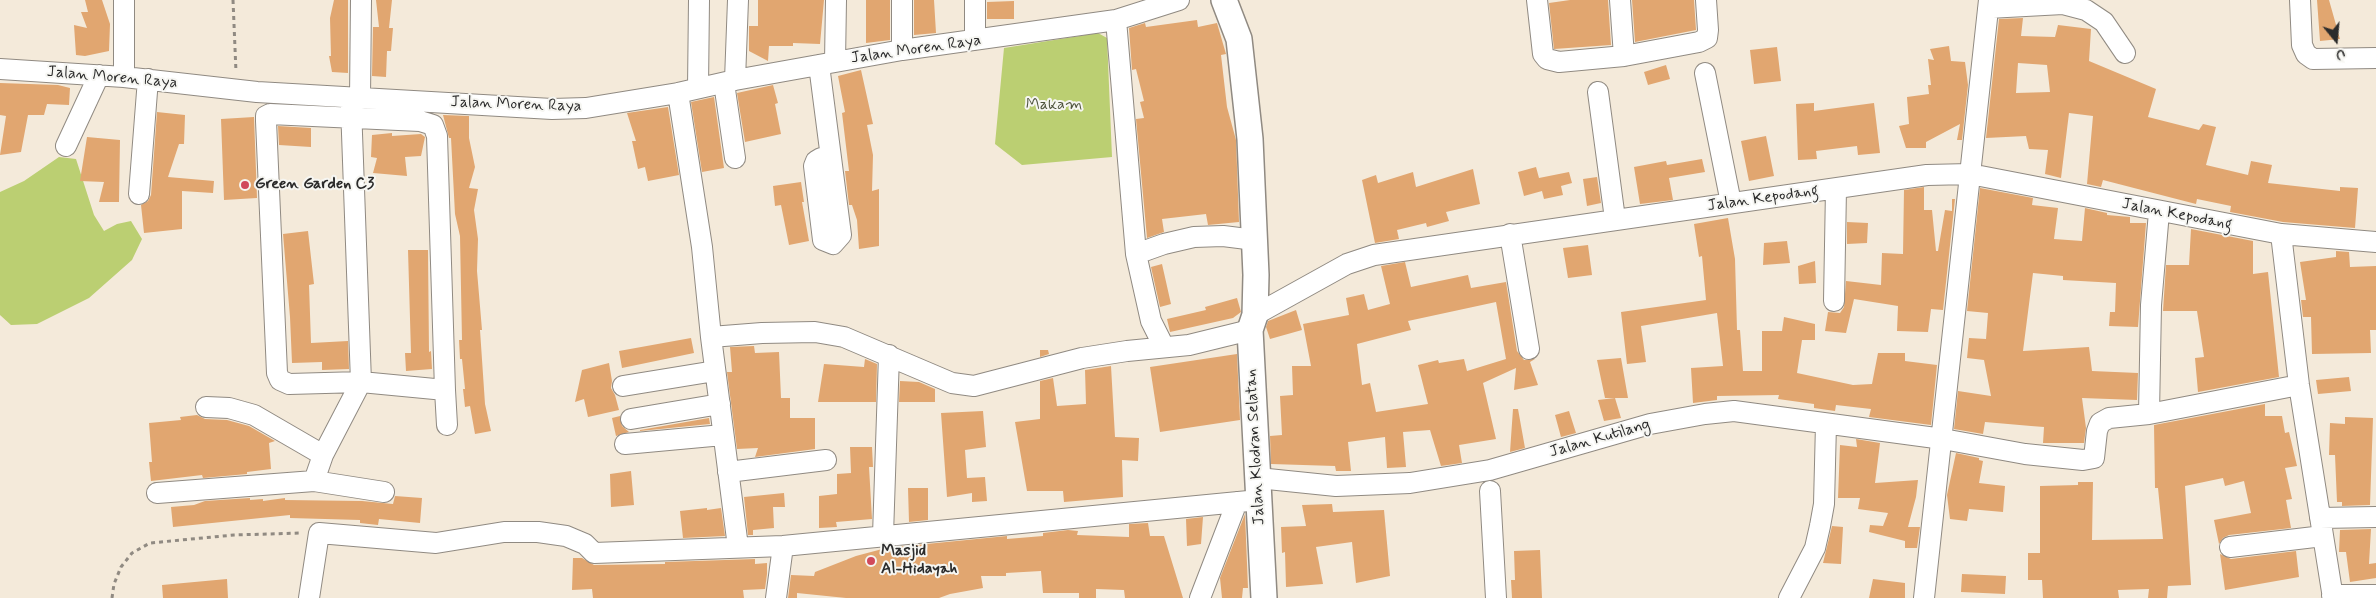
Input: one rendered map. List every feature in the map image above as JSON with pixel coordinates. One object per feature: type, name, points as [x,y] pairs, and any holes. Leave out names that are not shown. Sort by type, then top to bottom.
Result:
[{"type":"main road","name":"Jalan Klodran Selatan","points":[[1224,0],[1239,39],[1250,140],[1255,240],[1251,493],[1264,598]]},
{"type":"street","points":[[124,0],[124,77]]},
{"type":"street","points":[[314,481],[330,441],[360,382],[351,118],[356,98],[361,0]]},
{"type":"street","points":[[698,88],[699,0]]},
{"type":"street","points":[[735,158],[730,81],[738,0]]},
{"type":"street","points":[[830,163],[827,64],[836,0]]},
{"type":"street","points":[[902,0],[902,50]]},
{"type":"street","points":[[975,0],[976,40]]},
{"type":"street","name":"Jalan Moren Raya","points":[[0,69],[100,75],[237,90],[356,98],[586,108],[678,93],[730,81],[902,50],[1116,20],[1179,0]]},
{"type":"street","points":[[1537,0],[1541,48],[1547,59],[1559,62],[1624,56],[1699,42],[1707,38],[1706,0]]},
{"type":"street","points":[[1620,0],[1624,56]]},
{"type":"street","points":[[2300,0],[2302,45],[2306,54],[2313,59],[2376,58]]},
{"type":"street","points":[[1924,598],[1943,439],[1988,4],[2063,4],[2086,10],[2104,22],[2125,53]]},
{"type":"street","points":[[1116,20],[1136,254],[1158,335]]},
{"type":"street","points":[[1705,73],[1731,203]]},
{"type":"street","points":[[66,146],[100,75]]},
{"type":"street","points":[[139,194],[148,80]]},
{"type":"street","points":[[1598,92],[1615,219]]},
{"type":"street","points":[[678,93],[703,256],[715,371],[738,547]]},
{"type":"street","points":[[445,390],[360,382],[289,384],[280,380],[276,373],[266,116],[270,114],[427,122],[433,125],[436,130],[447,425]]},
{"type":"street","name":"Jalan Kepodang","points":[[711,337],[762,333],[815,332],[844,337],[952,383],[974,386],[1082,358],[1158,335],[1189,346],[1254,304],[1347,264],[1374,255],[1927,175],[1970,174],[2159,212],[2281,234],[2376,242]]},
{"type":"street","points":[[1834,301],[1836,189]]},
{"type":"street","points":[[2159,212],[2151,304],[2149,414],[2299,385]]},
{"type":"street","points":[[1510,234],[1529,349]]},
{"type":"street","points":[[2281,234],[2299,385],[2332,596],[2376,595]]},
{"type":"street","points":[[1136,254],[1164,244],[1194,237],[1223,236],[1255,240]]},
{"type":"street","points":[[883,535],[889,355]]},
{"type":"street","points":[[623,386],[715,371]]},
{"type":"street","points":[[631,419],[720,404]]},
{"type":"street","points":[[206,407],[229,408],[330,441]]},
{"type":"street","name":"Jalan Kutilang","points":[[319,533],[417,542],[449,542],[504,532],[538,532],[566,536],[585,544],[594,553],[783,546],[1251,493],[1336,486],[1410,483],[1490,470],[1650,424],[1734,411],[1943,439],[2026,454],[2083,460],[2094,458],[2095,456],[2097,431],[2100,423],[2109,418],[2149,414]]},
{"type":"street","points":[[1789,598],[1815,548],[1820,526],[1824,504],[1826,424]]},
{"type":"street","points":[[625,444],[723,435]]},
{"type":"street","points":[[728,472],[826,460]]},
{"type":"street","points":[[157,493],[314,481],[384,492]]},
{"type":"street","points":[[1490,491],[1496,598]]},
{"type":"street","points":[[1200,598],[1251,493]]},
{"type":"street","points":[[2230,547],[2376,517]]},
{"type":"street","points":[[309,598],[319,533]]},
{"type":"street","points":[[776,598],[783,546]]},
{"type":"path","points":[[233,0],[237,90]]},
{"type":"path","points":[[112,598],[114,584],[121,567],[132,553],[150,543],[234,535],[319,533]]},
{"type":"green space","name":"Makam","points":[[1098,33],[1107,38],[1112,157],[1022,165],[995,144],[1004,48]]},
{"type":"green space","points":[[59,157],[76,159],[94,215],[104,231],[117,224],[131,221],[142,239],[132,260],[89,298],[37,324],[11,325],[0,315],[0,192],[24,181]]},
{"type":"building","points":[[85,0],[102,0],[110,24],[109,51],[85,56],[76,55],[74,25],[87,28],[81,12],[88,12]]},
{"type":"building","points":[[334,0],[348,0],[348,73],[332,72],[329,56],[331,56],[330,18]]},
{"type":"building","points":[[376,0],[392,0],[389,28],[393,28],[391,51],[387,51],[386,77],[372,76],[373,27],[379,27]]},
{"type":"building","points":[[758,0],[824,0],[820,44],[793,43],[793,46],[769,46],[768,61],[749,51],[749,26],[758,26]]},
{"type":"building","points":[[866,0],[890,0],[890,40],[866,43]]},
{"type":"building","points":[[914,0],[934,0],[936,33],[914,35]]},
{"type":"building","points":[[1570,0],[1608,0],[1611,45],[1554,49],[1549,3]]},
{"type":"building","points":[[1632,0],[1694,0],[1696,30],[1635,42]]},
{"type":"building","points":[[2317,0],[2329,0],[2340,39],[2320,41]]},
{"type":"building","points":[[1014,1],[1014,19],[987,19],[987,2]]},
{"type":"building","points":[[2023,18],[2021,36],[2055,37],[2058,25],[2091,29],[2089,61],[2156,89],[2148,117],[2199,130],[2203,124],[2216,127],[2206,165],[2248,175],[2251,161],[2272,165],[2268,183],[2340,191],[2340,187],[2358,188],[2355,228],[2283,222],[2230,212],[2231,206],[2197,199],[2196,204],[2103,180],[2101,187],[2087,184],[2093,116],[2069,113],[2061,178],[2045,174],[2048,150],[2029,149],[2026,136],[1986,138],[1999,19]],"holes":[[[2018,63],[2047,65],[2050,92],[2016,93]]]},
{"type":"building","points":[[1197,20],[1198,27],[1217,23],[1226,54],[1221,55],[1227,107],[1236,140],[1239,222],[1208,225],[1206,214],[1162,219],[1164,232],[1147,238],[1136,119],[1144,118],[1140,102],[1144,101],[1136,69],[1132,70],[1129,28],[1145,23],[1146,27]]},
{"type":"building","points":[[1949,46],[1951,61],[1965,62],[1968,85],[1962,140],[1957,140],[1960,124],[1926,142],[1926,148],[1906,148],[1899,126],[1909,124],[1907,97],[1929,94],[1928,85],[1931,85],[1928,59],[1934,60],[1930,49]]},
{"type":"building","points":[[1777,47],[1781,81],[1754,84],[1750,50]]},
{"type":"building","points":[[1666,65],[1670,79],[1648,85],[1644,72]]},
{"type":"building","points":[[861,70],[873,124],[867,125],[873,155],[872,191],[879,189],[879,246],[859,249],[857,220],[852,205],[849,205],[845,171],[849,171],[842,113],[845,112],[838,76]]},
{"type":"building","points":[[0,83],[58,85],[70,88],[69,105],[47,104],[44,115],[28,115],[21,152],[0,155],[6,116],[0,115]]},
{"type":"building","points":[[773,85],[778,103],[775,104],[781,134],[745,142],[737,93]]},
{"type":"building","points":[[714,97],[724,168],[702,172],[691,102]]},
{"type":"building","points":[[1814,103],[1814,111],[1874,103],[1880,153],[1858,155],[1857,146],[1816,151],[1817,159],[1798,160],[1796,104]]},
{"type":"building","points":[[668,107],[679,175],[648,181],[645,167],[638,169],[632,141],[636,141],[627,113]]},
{"type":"building","points":[[157,112],[185,115],[184,144],[179,144],[168,177],[214,181],[213,193],[182,191],[182,229],[144,233],[141,205],[148,201],[151,195]]},
{"type":"building","points":[[443,115],[469,116],[469,138],[475,167],[469,188],[478,189],[474,210],[478,239],[477,271],[482,330],[480,330],[485,404],[491,431],[475,434],[470,406],[465,407],[463,389],[465,389],[459,340],[462,340],[460,236],[455,214],[451,138],[449,138]]},
{"type":"building","points":[[254,117],[257,198],[224,200],[221,119]]},
{"type":"building","points":[[278,126],[311,128],[311,147],[279,145]]},
{"type":"building","points":[[392,133],[392,136],[421,134],[425,137],[421,156],[405,157],[407,176],[373,173],[377,158],[371,157],[372,135]]},
{"type":"building","points":[[1766,136],[1774,176],[1749,181],[1741,141]]},
{"type":"building","points":[[87,137],[120,140],[119,202],[99,202],[104,182],[80,181]]},
{"type":"building","points":[[1702,159],[1705,172],[1669,178],[1673,200],[1640,204],[1634,167],[1666,161],[1667,165]]},
{"type":"building","points":[[1536,167],[1539,178],[1569,172],[1572,183],[1561,186],[1563,195],[1544,199],[1542,191],[1524,196],[1518,172]]},
{"type":"building","points":[[1473,169],[1480,204],[1446,212],[1449,221],[1427,227],[1426,223],[1397,230],[1399,239],[1375,243],[1362,180],[1376,175],[1378,183],[1413,172],[1416,187]]},
{"type":"building","points":[[1597,177],[1601,203],[1587,206],[1583,179]]},
{"type":"building","points":[[801,182],[804,202],[802,202],[809,241],[789,245],[781,205],[775,206],[773,186]]},
{"type":"building","points":[[1924,187],[1924,210],[1932,210],[1936,251],[1938,251],[1945,210],[1952,211],[1952,199],[1955,199],[1943,310],[1931,309],[1928,332],[1897,331],[1898,306],[1854,299],[1846,333],[1825,331],[1828,312],[1840,313],[1844,307],[1846,281],[1881,285],[1882,253],[1903,254],[1904,190]]},
{"type":"building","points":[[1980,188],[2033,198],[2032,205],[2058,208],[2054,239],[2082,241],[2085,208],[2107,213],[2107,215],[2130,217],[2130,223],[2146,223],[2138,327],[2109,326],[2110,312],[2115,312],[2116,283],[2063,280],[2063,276],[2033,273],[2023,351],[2089,347],[2092,371],[2138,373],[2137,400],[2082,398],[2086,428],[2084,443],[2043,443],[2044,427],[1985,422],[1983,434],[1954,429],[1958,391],[1991,396],[1984,360],[1967,358],[1969,338],[1986,339],[1988,313],[1967,311]]},
{"type":"building","points":[[1728,218],[1735,259],[1737,330],[1740,330],[1743,371],[1762,371],[1762,331],[1782,331],[1784,317],[1815,324],[1815,340],[1802,340],[1797,373],[1853,385],[1872,384],[1878,353],[1905,353],[1905,361],[1937,365],[1931,425],[1869,417],[1871,409],[1836,405],[1835,411],[1814,408],[1814,404],[1778,399],[1779,395],[1717,396],[1717,400],[1693,403],[1691,368],[1723,366],[1717,313],[1641,326],[1646,362],[1627,364],[1621,312],[1706,300],[1702,256],[1699,257],[1694,224]]},
{"type":"building","points":[[1847,222],[1868,223],[1867,243],[1847,244]]},
{"type":"building","points":[[2191,229],[2253,241],[2253,274],[2268,272],[2279,377],[2198,392],[2195,358],[2204,357],[2197,311],[2163,311],[2166,265],[2189,265]]},
{"type":"building","points":[[308,231],[314,284],[309,285],[311,343],[348,341],[349,369],[322,370],[322,362],[292,363],[283,234]]},
{"type":"building","points":[[1787,241],[1790,263],[1763,265],[1764,243]]},
{"type":"building","points":[[1588,245],[1592,275],[1568,278],[1563,248]]},
{"type":"building","points":[[408,250],[428,250],[429,352],[431,351],[432,369],[406,371],[405,353],[411,353]]},
{"type":"building","points":[[2336,251],[2349,252],[2350,267],[2376,266],[2376,330],[2370,330],[2371,353],[2312,354],[2311,317],[2303,317],[2301,300],[2306,300],[2300,262],[2336,257]]},
{"type":"building","points":[[1815,261],[1816,283],[1799,284],[1798,266]]},
{"type":"building","points":[[1405,262],[1411,287],[1468,275],[1471,288],[1506,282],[1517,351],[1524,360],[1535,359],[1530,362],[1538,385],[1514,390],[1516,368],[1483,383],[1496,439],[1459,445],[1462,463],[1441,466],[1430,430],[1403,432],[1406,467],[1387,468],[1385,437],[1348,442],[1351,471],[1336,471],[1335,466],[1271,464],[1270,436],[1282,435],[1280,396],[1293,395],[1292,366],[1311,366],[1303,324],[1349,315],[1346,298],[1364,294],[1368,310],[1390,304],[1381,266]],"holes":[[[1496,302],[1506,359],[1467,371],[1464,359],[1439,363],[1438,360],[1418,365],[1428,404],[1376,412],[1370,383],[1362,385],[1357,344],[1411,330],[1408,321]]]},
{"type":"building","points":[[1162,264],[1171,304],[1160,307],[1151,267]]},
{"type":"building","points":[[1237,298],[1241,312],[1233,318],[1170,332],[1167,319],[1206,310],[1205,307]]},
{"type":"building","points":[[1296,310],[1302,330],[1270,339],[1266,327],[1268,321]]},
{"type":"building","points":[[691,338],[694,353],[622,368],[619,351]]},
{"type":"building","points":[[754,346],[755,353],[779,352],[781,398],[790,398],[790,418],[815,418],[815,449],[755,457],[758,448],[737,449],[727,372],[732,372],[730,347]]},
{"type":"building","points":[[1040,350],[1048,350],[1049,354],[1040,357]]},
{"type":"building","points":[[1237,354],[1240,420],[1160,432],[1150,367]]},
{"type":"building","points":[[1621,358],[1628,398],[1605,398],[1597,360]]},
{"type":"building","points":[[865,359],[877,364],[876,402],[818,402],[824,364],[864,367]]},
{"type":"building","points":[[609,363],[612,381],[611,388],[619,410],[588,417],[584,399],[575,402],[582,370]]},
{"type":"building","points":[[1111,366],[1115,437],[1139,438],[1138,461],[1122,460],[1123,497],[1064,502],[1063,491],[1027,491],[1015,422],[1040,419],[1040,381],[1053,378],[1057,406],[1086,404],[1085,370]]},
{"type":"building","points":[[2349,377],[2351,391],[2318,394],[2316,380]]},
{"type":"building","points":[[900,381],[919,382],[935,389],[935,402],[899,402]]},
{"type":"building","points":[[1615,398],[1621,418],[1604,421],[1598,400]]},
{"type":"building","points":[[2265,404],[2265,416],[2282,416],[2285,433],[2289,432],[2297,466],[2285,468],[2292,499],[2286,500],[2291,528],[2229,535],[2223,538],[2219,544],[2214,520],[2251,513],[2244,481],[2225,486],[2223,478],[2185,486],[2191,585],[2168,586],[2167,598],[2148,598],[2149,589],[2118,590],[2119,598],[2043,598],[2042,580],[2028,580],[2028,553],[2040,553],[2040,486],[2078,485],[2078,482],[2093,482],[2092,540],[2163,539],[2158,488],[2155,488],[2154,425]]},
{"type":"building","points":[[1513,409],[1518,409],[1525,448],[1510,452]]},
{"type":"building","points":[[983,411],[986,447],[965,450],[967,478],[985,477],[987,501],[972,502],[972,493],[947,497],[941,413]]},
{"type":"building","points":[[1569,411],[1576,433],[1561,437],[1555,415]]},
{"type":"building","points":[[197,415],[205,419],[227,420],[249,426],[275,441],[269,443],[271,469],[247,472],[247,474],[203,478],[202,475],[151,481],[149,462],[152,462],[149,423],[181,420],[180,417]]},
{"type":"building","points":[[620,416],[622,426],[629,432],[616,436],[612,418]]},
{"type":"building","points":[[2345,417],[2373,418],[2370,505],[2342,506],[2342,502],[2337,502],[2335,455],[2329,455],[2330,423],[2345,424]]},
{"type":"building","points":[[709,418],[710,424],[640,431],[640,430]]},
{"type":"building","points":[[1856,439],[1880,443],[1875,483],[1918,480],[1916,497],[1908,527],[1920,527],[1917,548],[1905,548],[1905,541],[1869,532],[1870,525],[1883,526],[1888,513],[1858,509],[1860,498],[1838,498],[1840,445],[1857,447]]},
{"type":"building","points":[[850,447],[872,447],[873,467],[869,467],[872,519],[836,522],[837,527],[819,528],[819,496],[837,494],[837,474],[851,473]]},
{"type":"building","points":[[1956,453],[1979,458],[1979,460],[1983,461],[1979,483],[2005,486],[2003,512],[1969,509],[1967,521],[1950,519],[1947,495]]},
{"type":"building","points":[[631,471],[634,505],[611,507],[610,474]]},
{"type":"building","points":[[908,488],[928,488],[928,520],[909,522]]},
{"type":"building","points":[[784,493],[785,507],[773,507],[774,528],[753,530],[753,535],[748,535],[744,497]]},
{"type":"building","points":[[395,496],[422,498],[420,523],[379,519],[378,525],[360,523],[360,520],[290,518],[290,515],[173,527],[171,507],[194,505],[205,501],[250,498],[250,500],[263,499],[263,501],[285,498],[285,500],[362,501],[393,504]]},
{"type":"building","points":[[1332,504],[1333,512],[1384,510],[1390,576],[1356,583],[1352,542],[1316,547],[1323,584],[1286,587],[1285,552],[1282,553],[1281,527],[1306,526],[1302,505]]},
{"type":"building","points":[[707,508],[707,510],[721,508],[725,536],[683,538],[680,511]]},
{"type":"building","points":[[1245,514],[1248,588],[1243,588],[1242,598],[1222,598],[1220,578]]},
{"type":"building","points":[[1203,517],[1201,544],[1187,546],[1186,519]]},
{"type":"building","points":[[1148,523],[1150,536],[1164,536],[1183,598],[1125,598],[1124,590],[1096,589],[1096,598],[1079,598],[1079,593],[1043,593],[1041,571],[1006,573],[1006,576],[981,576],[983,588],[939,598],[846,598],[797,593],[797,598],[788,598],[791,575],[814,576],[815,572],[856,556],[886,548],[1007,536],[1007,539],[1043,536],[1043,533],[1068,530],[1078,531],[1077,535],[1129,537],[1129,524]]},
{"type":"building","points":[[1832,526],[1843,527],[1841,564],[1823,563]]},
{"type":"building","points":[[2371,529],[2369,564],[2376,563],[2376,578],[2350,582],[2346,552],[2339,552],[2340,530]]},
{"type":"building","points":[[1540,550],[1542,598],[1512,598],[1511,580],[1515,580],[1514,551]]},
{"type":"building","points":[[2296,551],[2299,577],[2225,590],[2220,554],[2231,559]]},
{"type":"building","points":[[573,558],[582,558],[594,565],[665,564],[665,562],[755,559],[755,564],[767,563],[767,574],[765,589],[743,590],[744,598],[593,598],[592,589],[572,590]]},
{"type":"building","points":[[1962,574],[2006,576],[2005,594],[1961,592]]},
{"type":"building","points":[[227,579],[228,598],[163,598],[162,585]]},
{"type":"building","points":[[1873,579],[1905,583],[1905,598],[1869,598]]},
{"type":"place","name":"Green Garden C3","points":[[245,185]]},
{"type":"place","name":"Masjid Al-Hidayah","points":[[871,561]]}]
